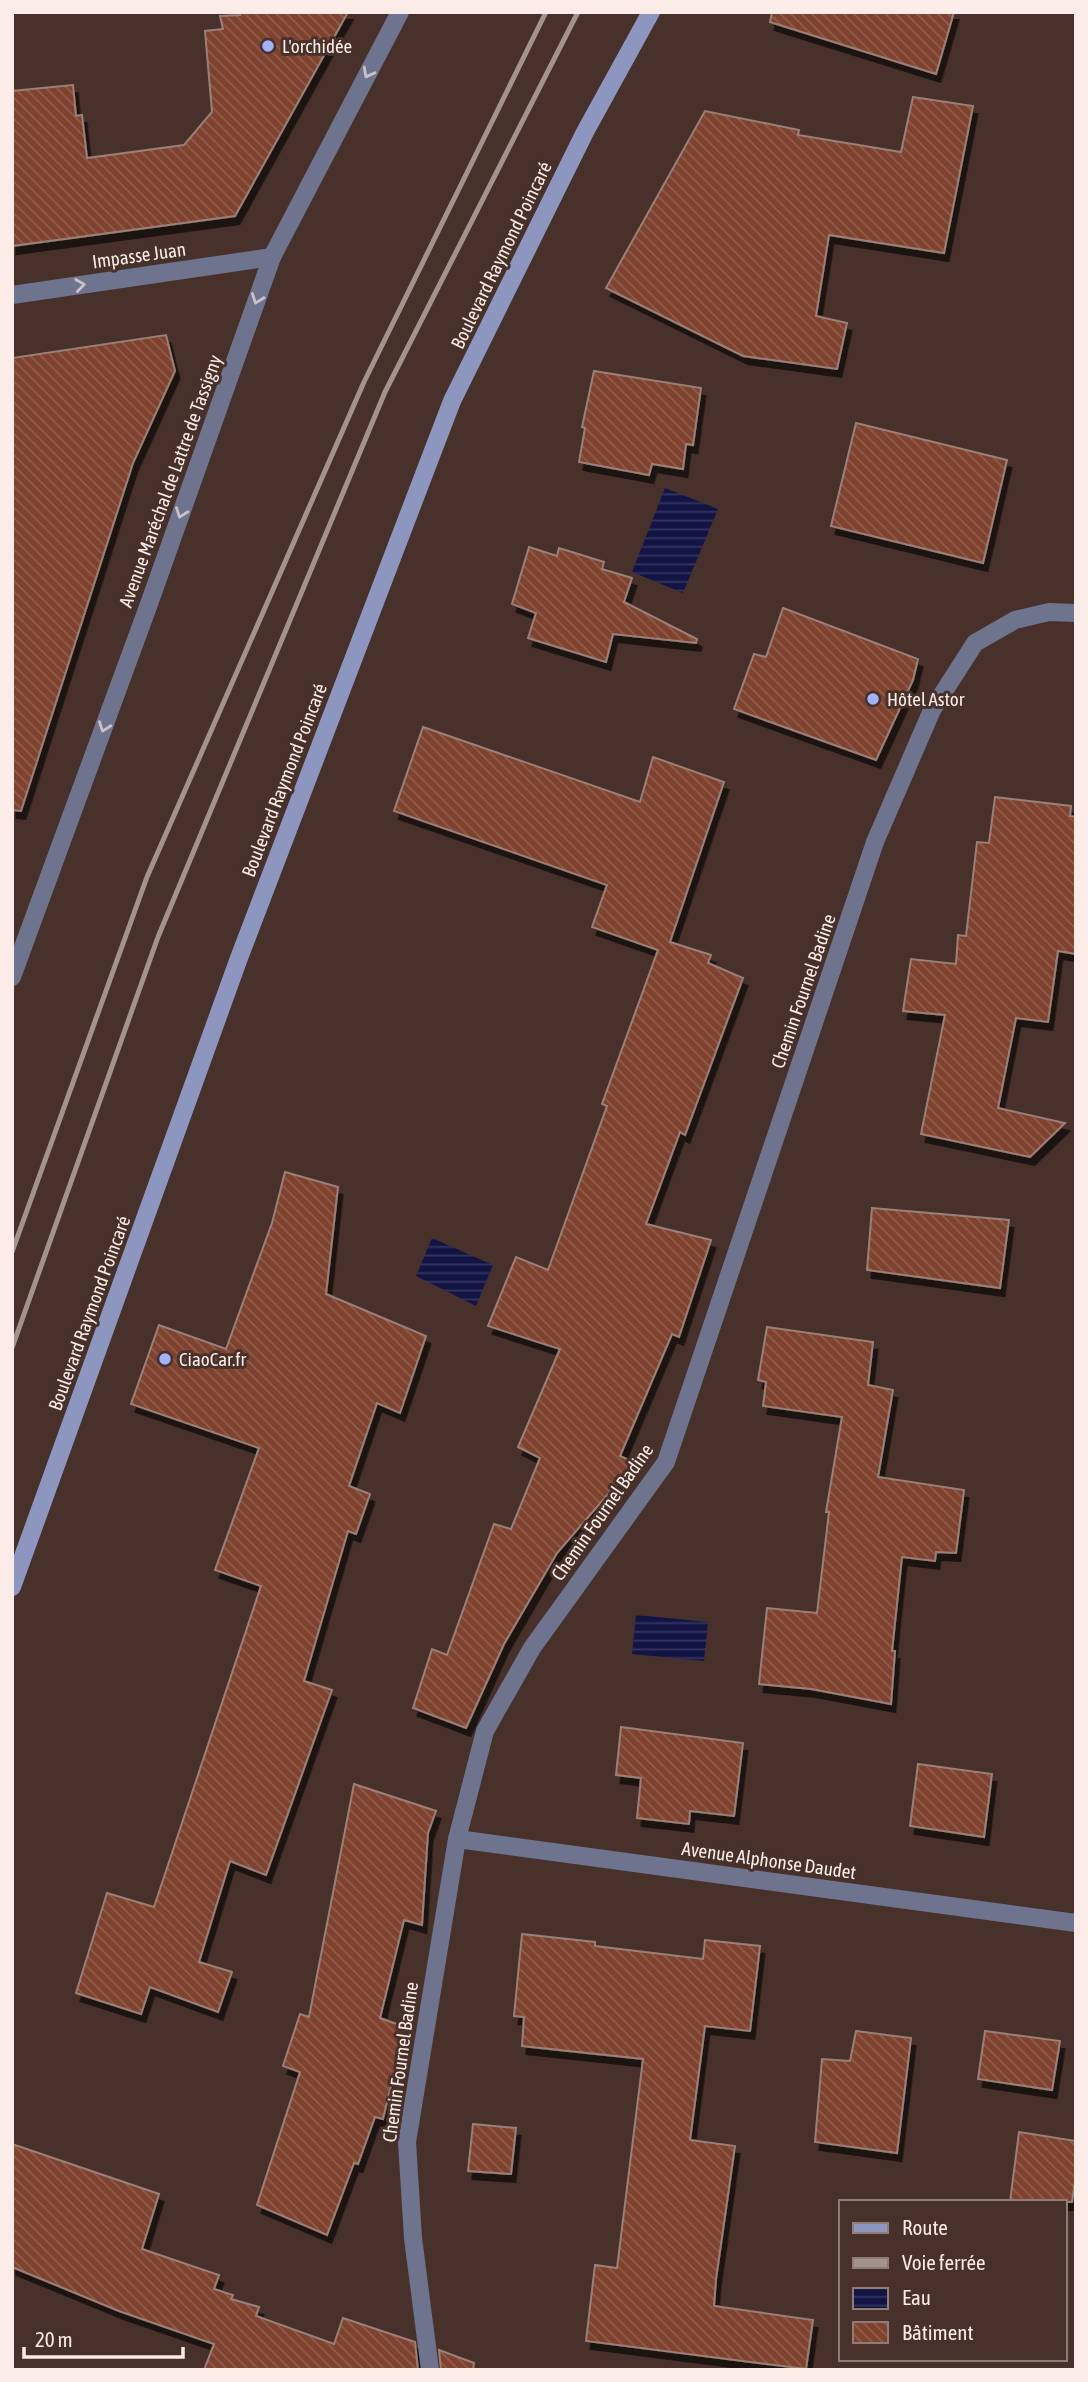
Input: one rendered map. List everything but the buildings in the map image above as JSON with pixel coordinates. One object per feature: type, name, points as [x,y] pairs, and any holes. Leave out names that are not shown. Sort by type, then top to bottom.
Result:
[{"type":"main road","name":"Boulevard Raymond Poincaré","points":[[12,1587],[239,958],[452,401],[585,132],[651,12]]},
{"type":"street","name":"Avenue Maréchal de Lattre de Tassigny","points":[[12,977],[149,604],[272,257],[400,12]]},
{"type":"street","name":"Impasse Juan","points":[[12,295],[272,257]]},
{"type":"street","name":"Chemin Fournel Badine","points":[[430,2370],[413,2238],[407,2142],[457,1839],[485,1731],[532,1648],[666,1462],[876,842],[932,710],[975,643],[1015,621],[1049,612],[1076,613]]},
{"type":"street","name":"Avenue Alphonse Daudet","points":[[457,1839],[1076,1923]]},
{"type":"water","points":[[665,488],[718,509],[683,593],[632,572]]},
{"type":"water","points":[[432,1238],[493,1265],[476,1306],[416,1276]]},
{"type":"water","points":[[636,1615],[708,1622],[704,1661],[632,1654]]},
{"type":"railway","points":[[12,1252],[147,877],[364,382],[546,12]]},
{"type":"railway","points":[[12,1348],[158,937],[385,392],[578,12]]},
{"type":"place","name":"L'orchidée","points":[[268,46]]},
{"type":"place","name":"Hôtel Astor","points":[[873,699]]},
{"type":"place","name":"CiaoCar.fr","points":[[165,1359]]}]
